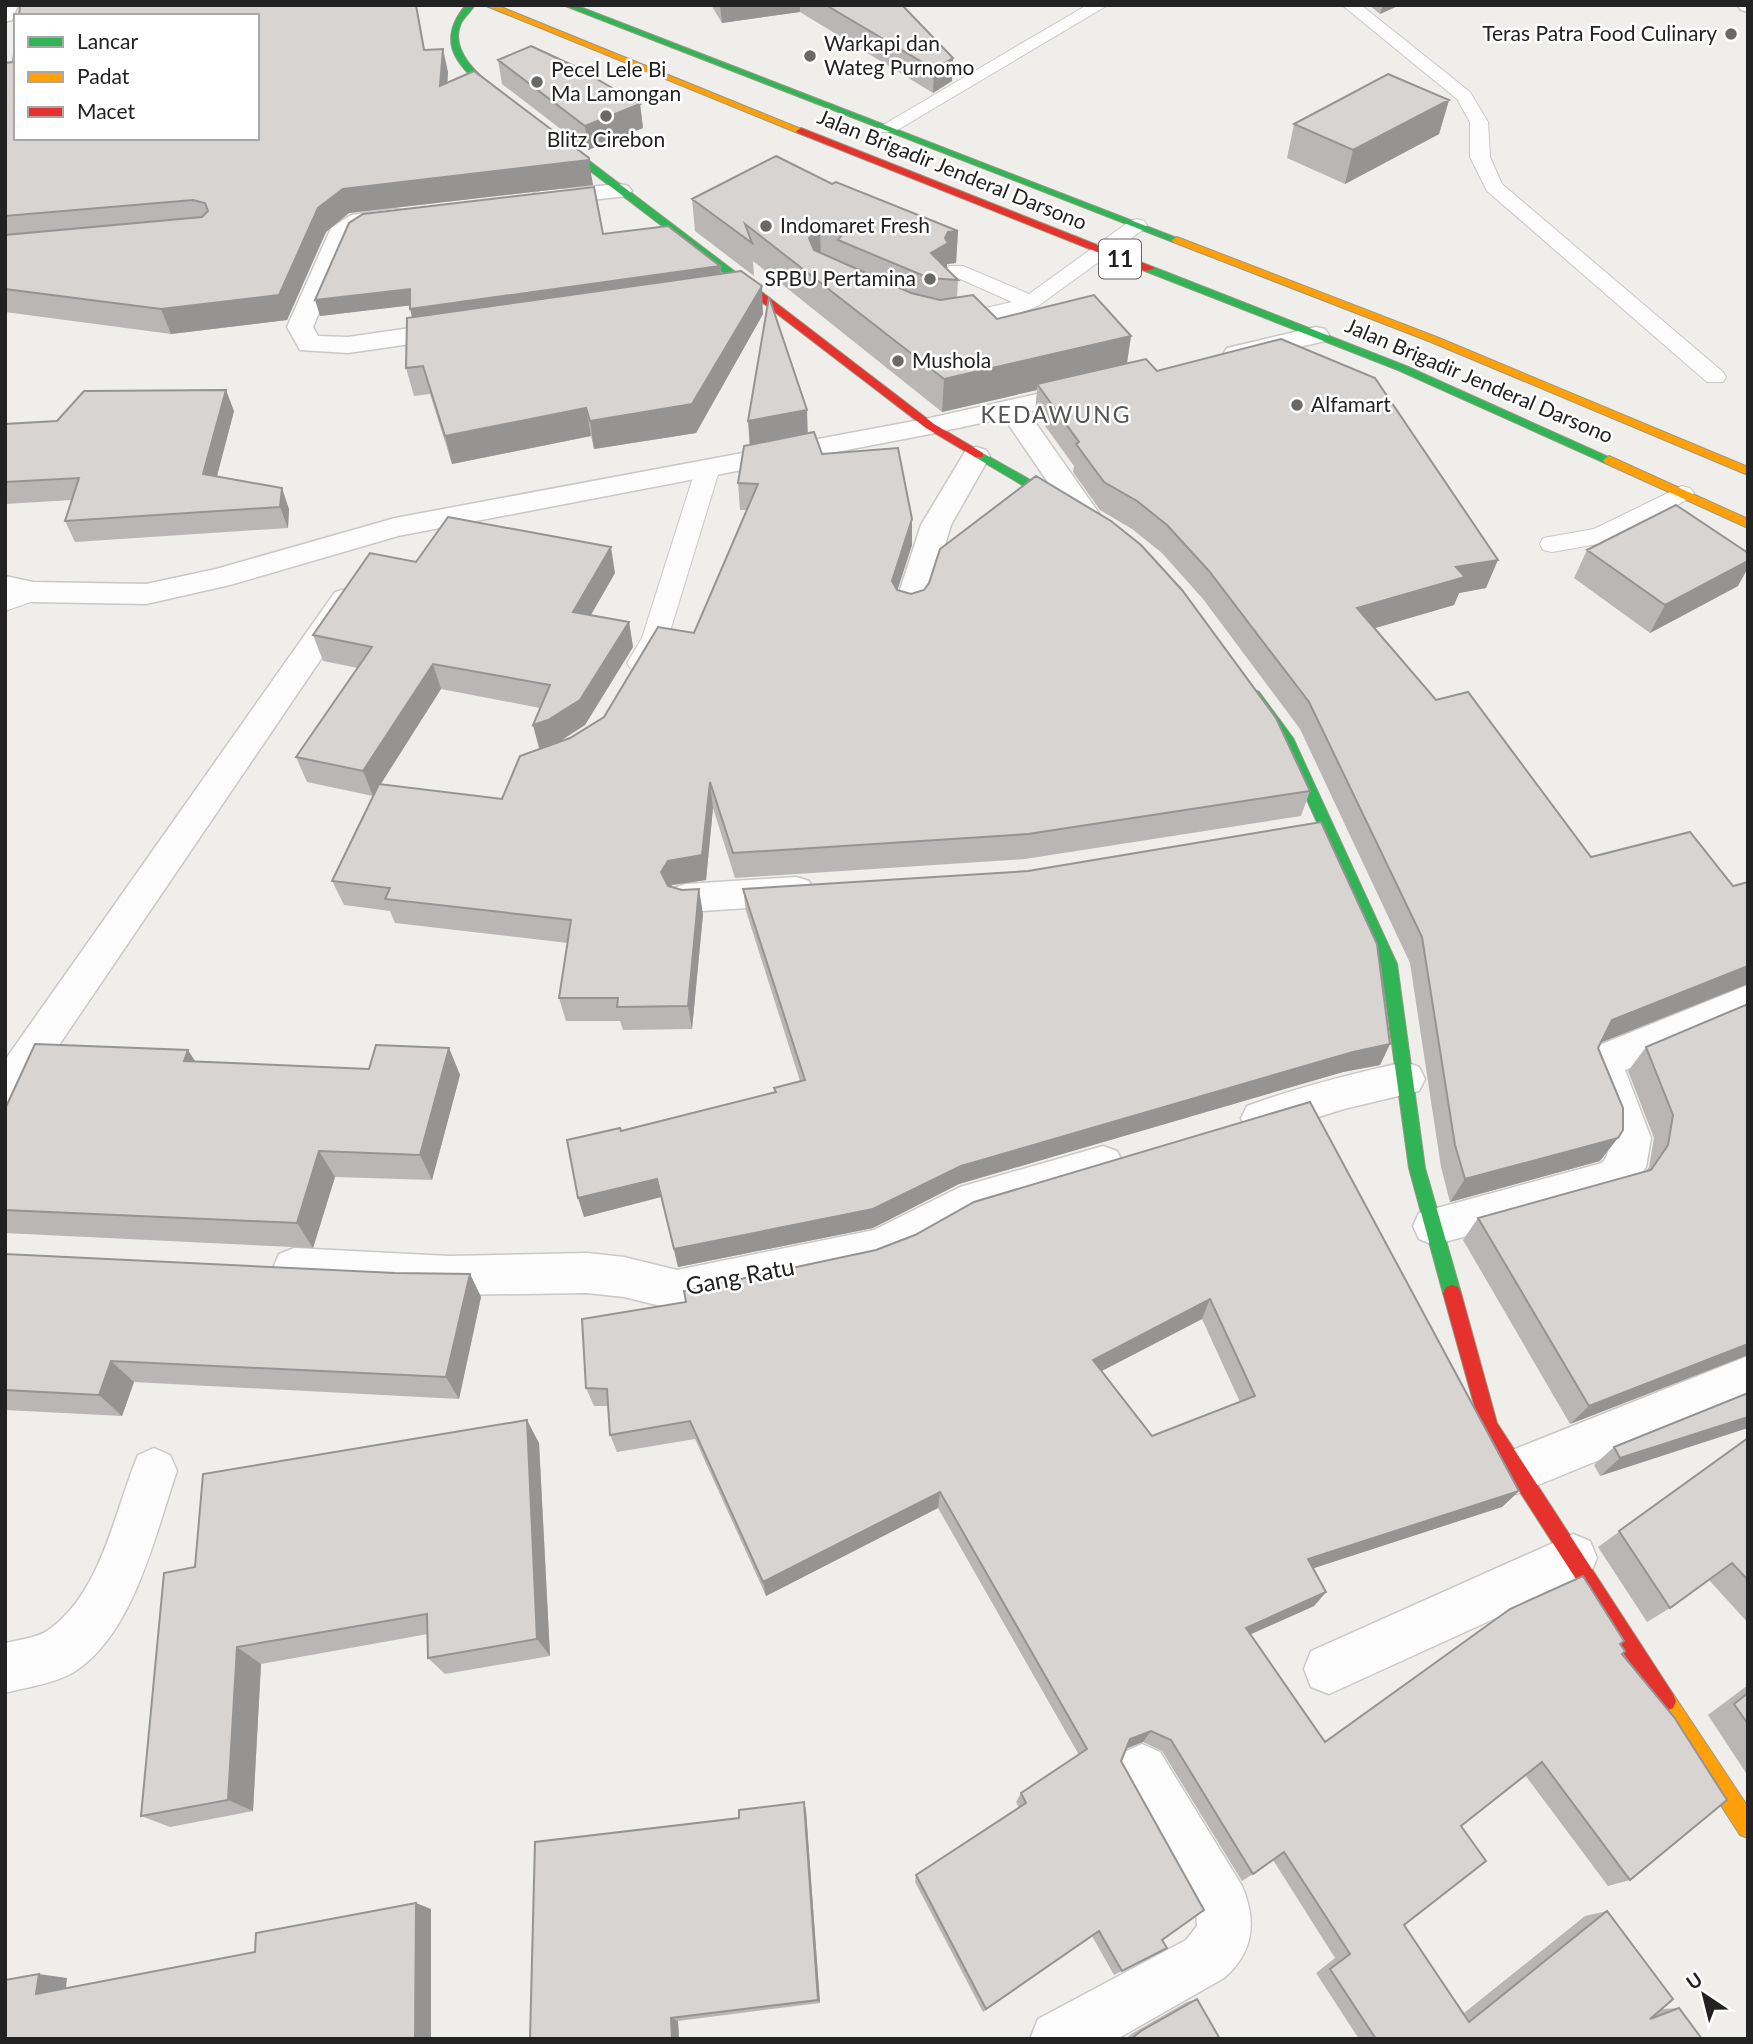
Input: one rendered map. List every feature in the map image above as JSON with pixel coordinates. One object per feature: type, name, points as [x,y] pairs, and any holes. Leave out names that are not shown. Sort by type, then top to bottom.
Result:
[{"type":"main road","points":[[471,5],[456,25],[454,44],[470,69],[502,99],[930,426],[976,456],[1093,522]]},
{"type":"main road","name":"Jalan Brigadir Jenderal Darsono","points":[[488,5],[700,92],[1402,368],[1748,523]]},
{"type":"main road","name":"Jalan Brigadir Jenderal Darsono","points":[[566,5],[1435,340],[1748,471]]},
{"type":"main road","points":[[700,92],[735,71]]},
{"type":"main road","points":[[978,202],[1015,178]]},
{"type":"main road","points":[[1402,368],[1435,340]]},
{"type":"main road","points":[[1246,684],[1286,738],[1312,830],[1389,964],[1418,1168],[1489,1427],[1748,1827]]},
{"type":"street","points":[[5,16],[8,5]]},
{"type":"street","points":[[520,201],[620,191]]},
{"type":"street","points":[[423,213],[360,220],[340,233],[300,327],[309,344],[348,345],[485,326]]},
{"type":"street","points":[[716,293],[748,289]]},
{"type":"street","points":[[1204,362],[1316,335]]},
{"type":"street","points":[[14,594],[146,594],[219,578],[395,527],[930,426],[1109,385]]},
{"type":"street","points":[[1011,408],[1093,522]]},
{"type":"street","points":[[910,608],[936,525],[976,456]]},
{"type":"street","points":[[5,1093],[395,527]]},
{"type":"street","points":[[686,898],[822,889]]},
{"type":"street","points":[[1434,1226],[1615,1178],[1625,1167],[1631,1138],[1604,1071],[1611,1058],[1748,1000]]},
{"type":"street","points":[[1220,1130],[1343,1092],[1405,1079]]},
{"type":"street","name":"Gang Ratu","points":[[250,1266],[467,1276],[564,1272],[603,1274],[635,1277],[658,1287],[677,1290],[875,1249],[898,1240],[960,1206],[1142,1153]]},
{"type":"street","points":[[1516,1471],[1748,1377]]},
{"type":"street","points":[[5,1668],[59,1653],[89,1625],[113,1586],[154,1471]]},
{"type":"street","points":[[1329,1669],[1573,1558]]},
{"type":"street","points":[[1058,2039],[1205,1959],[1213,1952],[1225,1932],[1223,1905],[1142,1770]]},
{"type":"lane","points":[[887,128],[1100,5]]},
{"type":"lane","points":[[1350,5],[1464,96],[1479,122],[1480,157],[1494,187],[1716,377]]},
{"type":"lane","points":[[929,321],[939,324],[966,321],[1031,302],[1138,225]]},
{"type":"lane","points":[[956,270],[1031,302]]},
{"type":"lane","points":[[628,682],[655,638],[708,468]]},
{"type":"lane","points":[[1552,544],[1600,536],[1682,493]]},
{"type":"building","points":[[20,5],[416,5],[424,50],[443,49],[440,86],[474,71],[589,160],[343,189],[318,208],[279,295],[161,309],[5,289],[5,235],[202,217],[208,211],[205,203],[193,200],[5,216],[5,63],[13,62],[14,54],[14,140],[259,140],[259,14],[19,14]]},
{"type":"building","points":[[826,5],[902,5],[953,58],[934,69]]},
{"type":"building","points":[[531,46],[574,66],[640,104],[585,126],[498,60]]},
{"type":"building","points":[[1388,74],[1449,100],[1353,150],[1294,124]]},
{"type":"building","points":[[776,156],[832,184],[836,182],[958,231],[948,232],[945,238],[948,243],[931,253],[958,280],[929,278],[838,240],[842,235],[836,228],[820,229],[809,238],[814,250],[911,293],[940,300],[973,295],[997,319],[1094,295],[1131,336],[944,379],[745,224],[752,243],[692,199]]},
{"type":"building","points":[[594,187],[603,234],[668,226],[720,266],[410,309],[410,289],[315,300],[349,223],[363,214]]},
{"type":"building","points":[[741,271],[762,286],[692,404],[590,421],[586,408],[445,436],[423,366],[406,368],[407,318]]},
{"type":"building","points":[[769,297],[807,410],[748,421]]},
{"type":"building","points":[[1281,339],[1375,378],[1498,560],[1456,567],[1465,577],[1357,608],[1436,700],[1468,692],[1591,857],[1690,832],[1733,886],[1748,882],[1748,966],[1612,1020],[1598,1048],[1623,1108],[1623,1130],[1618,1138],[1465,1179],[1455,1145],[1422,937],[1309,702],[1209,571],[1167,525],[1137,501],[1104,482],[1037,384],[1146,359],[1157,371]]},
{"type":"building","points":[[226,390],[203,474],[282,488],[280,507],[65,521],[79,478],[5,482],[5,424],[57,421],[84,391]]},
{"type":"building","points":[[814,432],[822,454],[898,448],[912,519],[892,581],[897,590],[911,594],[924,590],[929,583],[940,549],[1036,476],[1111,521],[1141,545],[1182,590],[1276,718],[1310,791],[1028,834],[733,853],[710,782],[702,855],[668,861],[661,872],[668,886],[682,890],[699,889],[688,1006],[617,1007],[618,998],[559,998],[571,920],[385,899],[390,888],[332,881],[379,784],[502,799],[520,756],[570,738],[604,717],[658,627],[694,633],[758,484],[738,483],[744,446]]},
{"type":"building","points":[[1676,505],[1748,553],[1748,561],[1665,605],[1587,550]]},
{"type":"building","points":[[448,517],[611,547],[573,612],[629,622],[580,700],[548,720],[533,725],[550,685],[433,664],[363,771],[296,757],[372,647],[313,635],[370,553],[416,562]]},
{"type":"building","points":[[1321,822],[1377,944],[1390,1044],[1353,1052],[961,1166],[873,1209],[674,1249],[657,1179],[578,1198],[567,1140],[620,1128],[621,1131],[776,1092],[774,1088],[805,1080],[743,889],[1028,871]]},
{"type":"building","points":[[1748,1004],[1748,1344],[1589,1406],[1478,1218],[1651,1170],[1668,1145],[1673,1115],[1646,1047]]},
{"type":"building","points":[[35,1044],[188,1050],[184,1061],[369,1069],[376,1045],[449,1048],[420,1155],[319,1151],[297,1223],[5,1210],[5,1109]]},
{"type":"building","points":[[1310,1102],[1519,1491],[1308,1559],[1326,1592],[1246,1628],[1325,1742],[1510,1609],[1583,1576],[1624,1641],[1620,1644],[1625,1651],[1622,1654],[1674,1717],[1727,1800],[1630,1880],[1542,1762],[1461,1826],[1486,1861],[1404,1925],[1469,2022],[1607,1911],[1673,1999],[1650,2019],[1679,2008],[1702,2039],[1376,2039],[1330,1969],[1350,1954],[1284,1852],[1253,1874],[1171,1740],[1151,1731],[1130,1739],[1121,1761],[1204,1910],[1162,1940],[1167,1948],[1122,1971],[1099,1931],[986,2009],[916,1875],[1026,1803],[1021,1793],[1087,1749],[940,1492],[763,1582],[690,1421],[610,1435],[607,1389],[586,1388],[582,1319],[686,1302],[684,1291],[876,1250],[915,1235],[974,1202]],"holes":[[[1210,1299],[1255,1396],[1152,1436],[1093,1360]]]},
{"type":"building","points":[[5,1254],[395,1273],[470,1274],[446,1377],[111,1361],[99,1395],[5,1390]]},
{"type":"building","points":[[1748,1393],[1748,1417],[1620,1458],[1614,1447]]},
{"type":"building","points":[[527,1420],[537,1639],[428,1658],[427,1614],[237,1647],[228,1800],[141,1816],[164,1573],[195,1567],[203,1474]]},
{"type":"building","points":[[1748,1438],[1748,1580],[1732,1563],[1670,1608],[1619,1531]]},
{"type":"building","points":[[1748,1693],[1748,1724],[1734,1704]]},
{"type":"building","points":[[804,1802],[818,2000],[671,2018],[672,2039],[530,2039],[535,1842],[739,1818],[739,1810]]},
{"type":"building","points":[[416,1903],[415,2039],[5,2039],[5,1980],[39,1974],[36,1994],[255,1952],[256,1933]]},
{"type":"building","points":[[1197,1999],[1220,2039],[1131,2039],[1141,2031]]},
{"type":"traffic: fast","points":[[471,5],[456,25],[454,39],[462,59],[477,77],[502,99],[759,295]]},
{"type":"traffic: fast","points":[[567,5],[1177,240]]},
{"type":"traffic: fast","points":[[1149,269],[1402,368],[1609,460]]},
{"type":"traffic: fast","points":[[979,455],[1072,509]]},
{"type":"traffic: fast","points":[[1254,695],[1286,738],[1389,964],[1417,1168],[1452,1293]]},
{"type":"traffic: slow","points":[[488,5],[801,131]]},
{"type":"traffic: slow","points":[[1177,240],[1435,340],[1748,471]]},
{"type":"traffic: slow","points":[[1609,460],[1748,524]]},
{"type":"traffic: slow","points":[[1666,1701],[1748,1827]]},
{"type":"traffic: jam","points":[[801,131],[1149,269]]},
{"type":"traffic: jam","points":[[759,295],[930,426],[979,455]]},
{"type":"traffic: jam","points":[[1452,1293],[1489,1427],[1666,1701]]},
{"type":"place","name":"Teras Patra Food Culinary","points":[[1731,34]]},
{"type":"place","name":"Warkapi dan Wateg Purnomo","points":[[810,56]]},
{"type":"place","name":"Pecel Lele Bi Ma Lamongan","points":[[537,82]]},
{"type":"place","name":"Blitz Cirebon","points":[[606,116]]},
{"type":"place","name":"Indomaret Fresh","points":[[766,226]]},
{"type":"place","name":"SPBU Pertamina","points":[[930,279]]},
{"type":"place","name":"Mushola","points":[[898,361]]},
{"type":"place","name":"Alfamart","points":[[1297,405]]},
{"type":"district","name":"KEDAWUNG","points":[[1056,415]]}]
